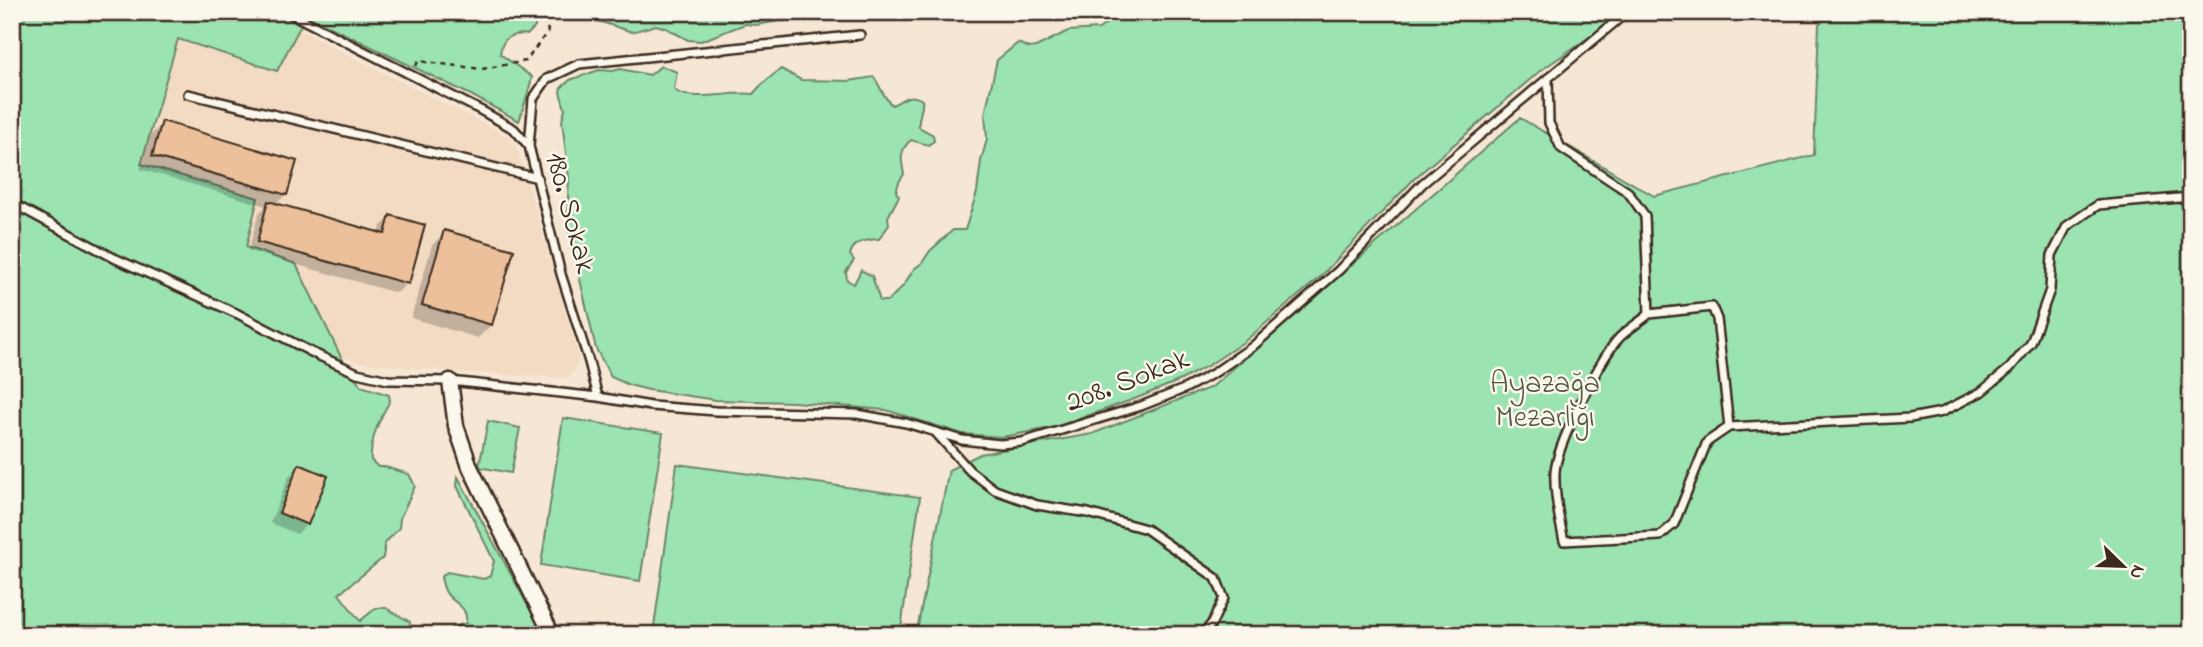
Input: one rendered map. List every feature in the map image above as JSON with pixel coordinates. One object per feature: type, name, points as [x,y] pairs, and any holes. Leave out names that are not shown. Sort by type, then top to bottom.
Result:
[{"type":"street","points":[[450,381],[456,426],[470,467],[552,635]]},
{"type":"lane","name":"180. Sokak","points":[[286,12],[514,129],[529,146],[561,274],[598,397]]},
{"type":"lane","name":"208. Sokak","points":[[12,203],[114,258],[238,314],[357,373],[388,380],[450,381],[598,397],[651,406],[858,414],[906,423],[962,440],[1000,444],[1022,442],[1141,406],[1184,389],[1214,373],[1252,347],[1323,285],[1422,184],[1627,12]]},
{"type":"lane","points":[[529,146],[533,100],[547,79],[579,64],[859,34]]},
{"type":"lane","points":[[1548,78],[1549,122],[1561,148],[1628,192],[1645,216],[1649,314]]},
{"type":"lane","points":[[188,94],[538,178]]},
{"type":"lane","points":[[1730,427],[1717,319],[1712,307],[1649,314],[1619,338],[1590,382],[1566,437],[1555,469],[1563,541],[1660,536],[1674,524],[1707,442],[1730,427],[1910,418],[1942,412],[1981,392],[2010,368],[2031,342],[2050,290],[2052,255],[2067,226],[2098,205],[2191,197]]},
{"type":"lane","points":[[936,433],[970,471],[995,490],[1037,505],[1088,513],[1146,528],[1193,560],[1216,578],[1224,598],[1203,635]]},
{"type":"path","points":[[411,75],[418,61],[482,69],[526,61],[548,32],[543,12]]},
{"type":"shaded area","points":[[298,29],[510,137],[517,148],[578,354],[574,372],[566,378],[456,372],[358,362],[341,357],[296,264],[246,247],[141,164],[177,39],[277,71]]},
{"type":"green space","points":[[12,12],[535,12],[535,27],[528,34],[509,37],[503,43],[500,54],[532,77],[519,121],[306,15],[277,71],[178,39],[141,164],[258,198],[246,247],[296,264],[341,357],[361,386],[389,395],[390,401],[374,437],[371,460],[378,467],[409,474],[415,486],[400,518],[399,528],[385,543],[383,558],[339,594],[360,621],[376,608],[386,608],[410,622],[409,635],[12,635]]},
{"type":"green space","points":[[556,12],[875,12],[839,20],[803,17],[756,25],[745,24],[701,41],[688,40],[656,25],[632,32],[595,20],[559,16]]},
{"type":"green space","points":[[1178,12],[1203,18],[1213,12],[1617,12],[1595,33],[1540,71],[1416,177],[1319,278],[1245,341],[1181,380],[1137,398],[1056,427],[1002,437],[963,434],[886,410],[794,402],[716,400],[649,390],[611,377],[596,349],[568,227],[569,178],[562,121],[565,109],[560,92],[570,80],[599,70],[620,69],[650,75],[661,66],[677,72],[674,89],[679,93],[698,96],[753,94],[781,69],[801,80],[849,81],[874,77],[892,105],[910,97],[922,100],[919,127],[933,135],[934,141],[928,145],[911,140],[904,148],[904,174],[896,192],[899,196],[888,217],[889,225],[879,239],[865,241],[854,247],[850,255],[854,260],[846,272],[847,280],[854,284],[861,270],[872,276],[880,301],[888,301],[930,251],[953,230],[965,230],[977,192],[987,139],[985,114],[997,60],[1018,43],[1029,48],[1036,47],[1068,31],[1099,29],[1116,16]]},
{"type":"green space","name":"Ayazağa Mezarlığı","points":[[1832,12],[2191,12],[2191,635],[916,635],[949,470],[980,454],[1092,434],[1212,387],[1520,118],[1654,196],[1814,155],[1819,24]]},
{"type":"green space","points":[[563,418],[663,433],[640,581],[541,565]]},
{"type":"green space","points":[[488,421],[520,428],[511,473],[479,467]]},
{"type":"green space","points":[[677,464],[920,497],[900,635],[653,634]]},
{"type":"green space","points":[[458,477],[544,635],[452,635],[451,628],[466,623],[466,617],[463,609],[446,592],[441,577],[447,572],[484,579],[490,576],[494,561],[457,486]]},
{"type":"building","points":[[162,121],[297,161],[287,195],[152,156]]},
{"type":"building","points":[[268,201],[385,234],[390,215],[425,225],[409,284],[257,242]]},
{"type":"building","points":[[444,230],[514,250],[492,325],[422,305]]},
{"type":"building","points":[[299,464],[328,476],[308,525],[279,513]]}]
